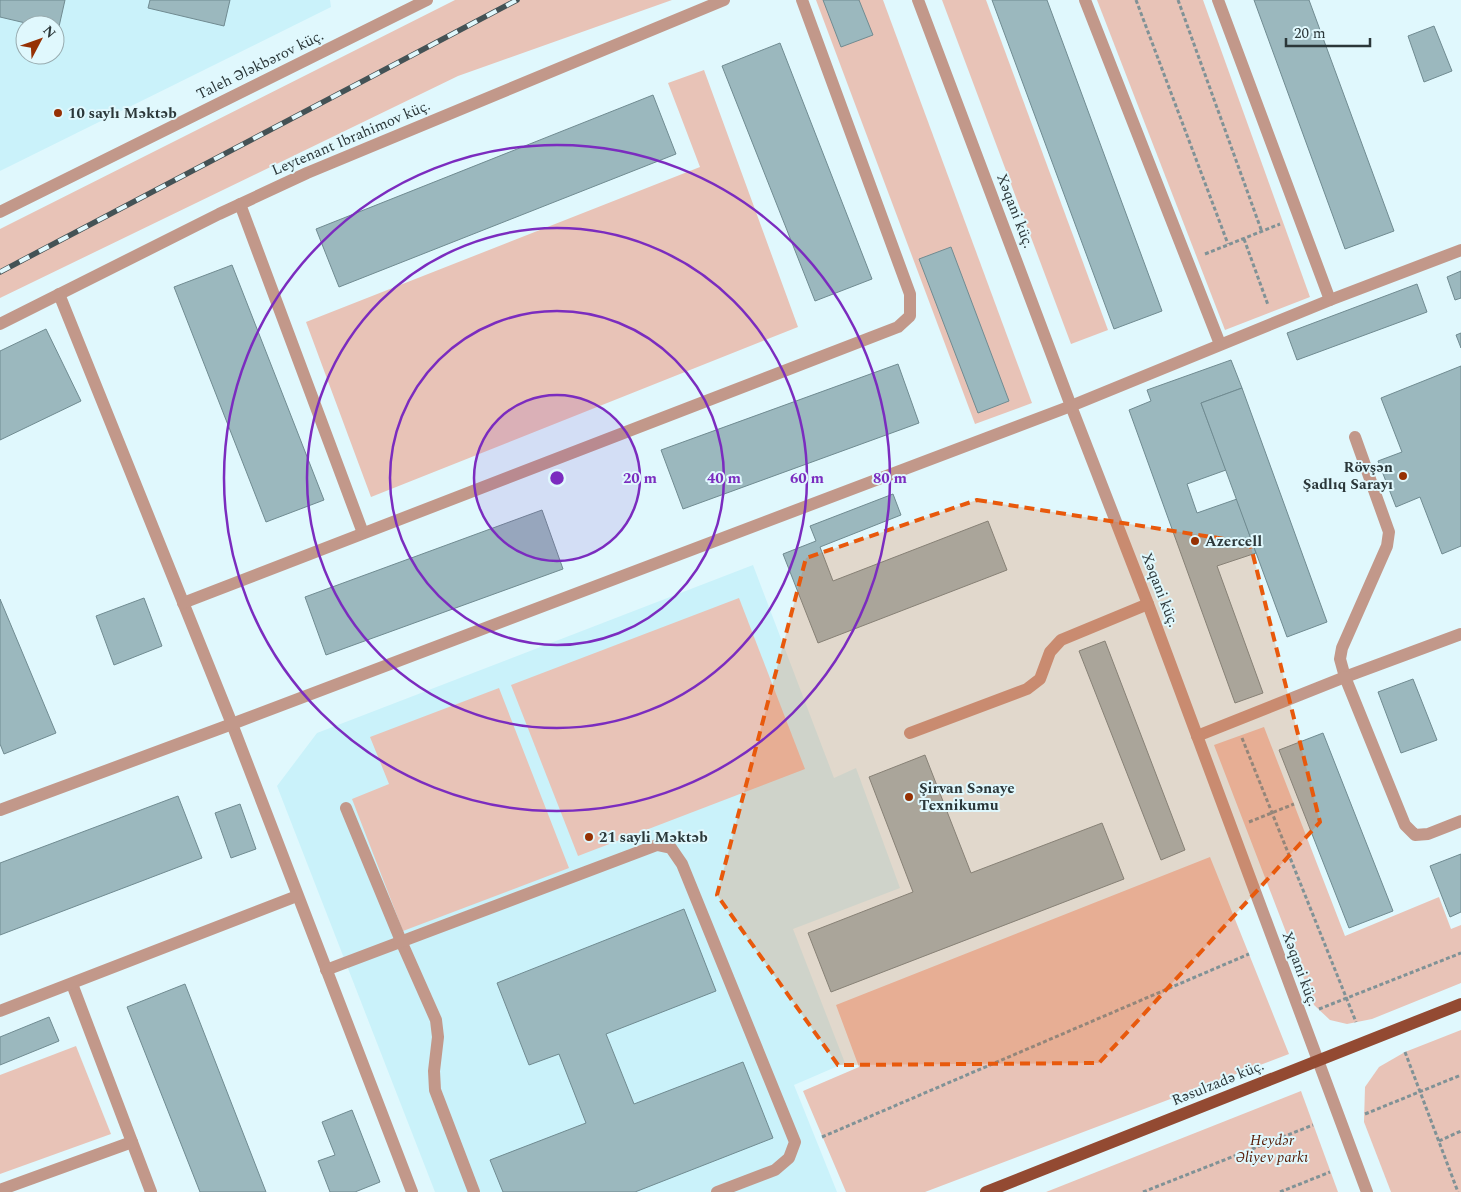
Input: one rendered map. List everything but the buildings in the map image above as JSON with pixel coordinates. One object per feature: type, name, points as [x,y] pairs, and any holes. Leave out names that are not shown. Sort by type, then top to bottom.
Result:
[{"type":"main road","name":"Rəsulzadə küç.","points":[[986,1192],[1461,1004]]},
{"type":"street","name":"Taleh Ələkbərov küç.","points":[[0,212],[427,0]]},
{"type":"street","name":"Leytenant Ibrahimov küç.","points":[[0,324],[240,204],[307,173],[724,0]]},
{"type":"street","points":[[183,602],[898,327],[910,316],[910,294],[802,0]]},
{"type":"street","name":"Xəqani küç.","points":[[918,0],[1148,604],[1367,1192]]},
{"type":"street","points":[[1085,0],[1220,344]]},
{"type":"street","points":[[1218,0],[1330,300]]},
{"type":"street","points":[[240,204],[363,533]]},
{"type":"street","points":[[0,810],[1071,406],[1330,300],[1461,250]]},
{"type":"street","points":[[59,294],[232,724],[412,1192]]},
{"type":"street","points":[[1355,437],[1389,532],[1387,546],[1342,648],[1340,659],[1405,825],[1415,835],[1428,834],[1461,821]]},
{"type":"street","points":[[910,733],[1027,689],[1040,679],[1050,652],[1061,640],[1148,604]]},
{"type":"street","points":[[1197,736],[1461,634]]},
{"type":"street","points":[[346,808],[436,1020],[438,1037],[434,1071],[435,1090],[474,1192]]},
{"type":"street","points":[[326,970],[657,845],[671,848],[682,864],[796,1142],[789,1158],[775,1170],[717,1192]]},
{"type":"street","points":[[0,1012],[297,896]]},
{"type":"street","points":[[72,984],[151,1192]]},
{"type":"street","points":[[0,1190],[132,1142]]},
{"type":"path","points":[[1136,0],[1228,244]]},
{"type":"path","points":[[1178,0],[1262,232]]},
{"type":"path","points":[[1196,257],[1283,223]]},
{"type":"path","points":[[1244,239],[1270,312]]},
{"type":"path","points":[[1241,736],[1356,1022]]},
{"type":"path","points":[[1244,824],[1294,804]]},
{"type":"path","points":[[1318,1009],[1461,953]]},
{"type":"path","points":[[822,1137],[1249,954]]},
{"type":"path","points":[[1405,1052],[1458,1192]]},
{"type":"path","points":[[1364,1114],[1461,1075]]},
{"type":"path","points":[[1143,1192],[1313,1125]]},
{"type":"path","points":[[1438,1141],[1461,1131]]},
{"type":"path","points":[[1280,1192],[1330,1172]]},
{"type":"highlighted area","points":[[977,500],[1250,543],[1320,822],[1099,1063],[838,1065],[717,895],[806,558]]},
{"type":"shaded area","name":"10 saylı Məktəb","points":[[0,0],[330,0],[331,7],[0,171]]},
{"type":"shaded area","name":"21 sayli Məktəb","points":[[753,565],[834,778],[856,768],[900,888],[793,929],[845,1063],[794,1085],[837,1192],[435,1192],[277,786],[317,733]]},
{"type":"green space","points":[[455,0],[672,0],[458,76],[0,298],[0,229]]},
{"type":"green space","points":[[816,0],[883,0],[1032,403],[975,424]]},
{"type":"green space","points":[[942,0],[986,0],[1108,330],[1071,344]]},
{"type":"green space","points":[[1097,0],[1203,0],[1310,297],[1225,330]]},
{"type":"green space","points":[[704,70],[798,327],[371,497],[306,322],[700,167],[668,83]]},
{"type":"green space","points":[[739,598],[805,769],[578,856],[511,685]]},
{"type":"green space","points":[[499,688],[569,868],[403,931],[352,799],[389,784],[370,737]]},
{"type":"green space","points":[[1264,727],[1345,936],[1439,897],[1451,929],[1461,925],[1461,983],[1372,1019],[1347,1024],[1330,1020],[1314,1005],[1214,745]]},
{"type":"green space","points":[[1210,857],[1289,1054],[925,1192],[846,1192],[803,1091],[859,1067],[836,1005]]},
{"type":"green space","points":[[1461,1030],[1461,1192],[1391,1192],[1364,1122],[1365,1087],[1379,1067],[1405,1052]]},
{"type":"green space","points":[[76,1046],[111,1134],[0,1174],[0,1075]]},
{"type":"green space","name":"Heydər Əliyev parkı","points":[[1301,1091],[1338,1192],[1046,1192]]},
{"type":"railway","points":[[0,272],[517,0]]},
{"type":"place","name":"10 saylı Məktəb","points":[[58,113]]},
{"type":"place","name":"Rövşən Şadlıq Sarayı","points":[[1403,476]]},
{"type":"place","name":"Azercell","points":[[1195,541]]},
{"type":"place","name":"Şirvan Sənaye Texnikumu","points":[[909,797]]},
{"type":"place","name":"21 sayli Məktəb","points":[[589,837]]}]
